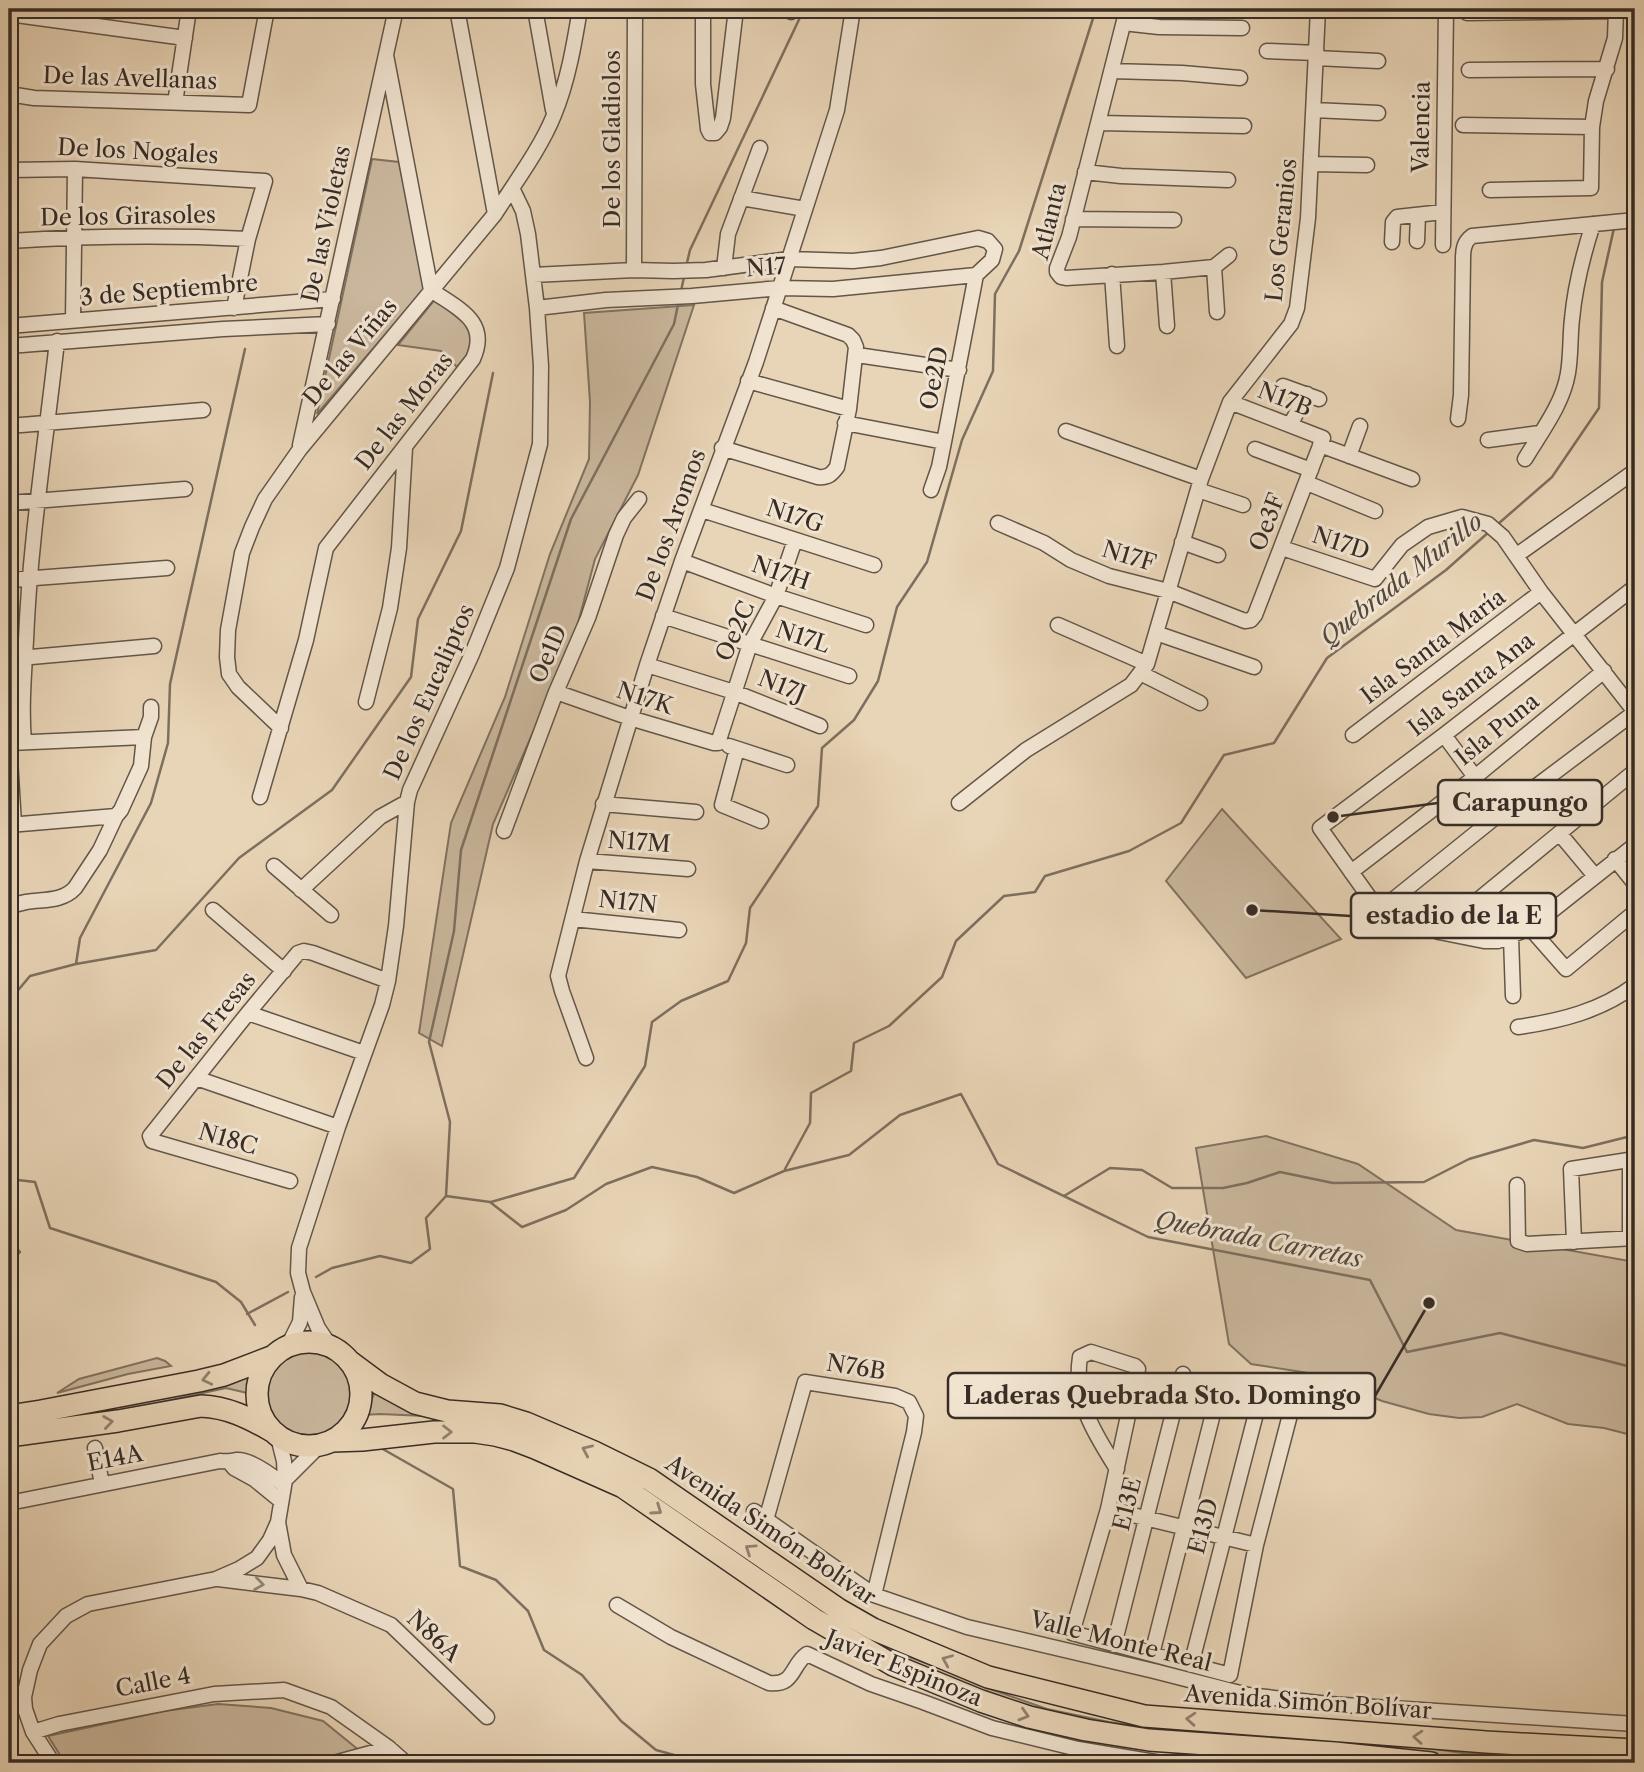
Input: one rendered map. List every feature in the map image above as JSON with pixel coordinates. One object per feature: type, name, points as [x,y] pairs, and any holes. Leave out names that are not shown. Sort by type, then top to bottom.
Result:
[{"type":"highway","points":[[9,1416],[224,1375],[302,1342],[330,1346]]},
{"type":"highway","name":"Avenida Simón Bolívar","points":[[330,1346],[380,1384],[415,1403],[447,1411],[500,1415],[526,1423],[649,1479],[838,1609],[873,1629],[988,1677],[1144,1716],[1473,1741],[1635,1750]]},
{"type":"highway","points":[[276,1435],[264,1420],[258,1404],[257,1387],[262,1371],[280,1352]]},
{"type":"highway","points":[[326,1443],[345,1432],[360,1405],[361,1390],[357,1374],[349,1361]]},
{"type":"highway","name":"Avenida Simón Bolívar","points":[[9,1436],[201,1406],[243,1415],[276,1435],[306,1446],[434,1432],[495,1435],[535,1448],[623,1487],[814,1619],[893,1665],[981,1701],[1029,1717],[1149,1740],[1335,1753],[1430,1763]]},
{"type":"street","points":[[175,103],[189,9]]},
{"type":"street","name":"De las Avellanas","points":[[9,94],[34,98],[249,106],[267,9]]},
{"type":"street","name":"De las Violetas","points":[[300,449],[396,9]]},
{"type":"street","points":[[457,9],[495,214]]},
{"type":"street","points":[[535,9],[554,115]]},
{"type":"street","name":"De las Viñas","points":[[281,728],[238,687],[229,674],[226,657],[228,630],[242,553],[252,527],[265,499],[300,449],[495,214],[512,188],[554,115],[572,58],[580,9]]},
{"type":"street","name":"De los Gladiolos","points":[[634,270],[635,9]]},
{"type":"street","points":[[703,9],[703,84],[710,133],[715,133],[723,118],[736,9]]},
{"type":"street","name":"De los Aromos","points":[[586,1058],[558,976],[587,861],[663,616],[756,362],[837,110],[853,9]]},
{"type":"street","points":[[1318,9],[1373,9]]},
{"type":"street","name":"Los Geranios","points":[[1144,668],[1199,484],[1230,402],[1291,324],[1297,308],[1308,218],[1318,9]]},
{"type":"street","name":"Valencia","points":[[1443,245],[1446,9]]},
{"type":"street","points":[[1467,13],[1616,10],[1615,38],[1592,127],[1591,188],[1490,190]]},
{"type":"street","points":[[9,14],[184,38]]},
{"type":"street","points":[[1126,15],[1132,24],[1242,28]]},
{"type":"street","name":"Atlanta","points":[[1126,15],[1073,219],[1057,268],[1059,275],[1066,278],[1214,267]]},
{"type":"street","points":[[1267,51],[1378,61]]},
{"type":"street","points":[[386,55],[431,290]]},
{"type":"street","points":[[1469,70],[1607,69]]},
{"type":"street","points":[[1111,71],[1240,78]]},
{"type":"street","points":[[1314,110],[1378,113]]},
{"type":"street","points":[[1099,123],[1244,126]]},
{"type":"street","points":[[1463,125],[1592,127]]},
{"type":"street","points":[[724,268],[728,234],[760,148]]},
{"type":"street","points":[[1311,164],[1367,165]]},
{"type":"street","points":[[73,321],[75,169]]},
{"type":"street","name":"De los Nogales","points":[[9,170],[75,169],[265,181],[248,239]]},
{"type":"street","points":[[1085,172],[1228,180]]},
{"type":"street","name":"De los Eucaliptos","points":[[330,1346],[318,1328],[303,1292],[298,1273],[299,1248],[388,981],[407,802],[414,780],[486,621],[511,555],[540,444],[541,366],[537,308],[528,234],[523,211],[512,188]]},
{"type":"street","points":[[741,198],[805,209]]},
{"type":"street","points":[[1392,242],[1394,219],[1397,217],[1443,212]]},
{"type":"street","points":[[1417,241],[1418,215]]},
{"type":"street","points":[[1073,219],[1174,220]]},
{"type":"street","points":[[1458,419],[1466,240],[1472,236],[1635,220]]},
{"type":"street","points":[[1525,459],[1558,403],[1568,374],[1576,287],[1593,224]]},
{"type":"street","name":"De los Girasoles","points":[[9,241],[74,237],[188,236],[248,239]]},
{"type":"street","points":[[533,275],[724,268],[789,259],[828,261],[881,258],[978,238],[988,241],[994,247],[995,253],[992,260],[976,275]]},
{"type":"street","points":[[234,308],[248,239]]},
{"type":"street","points":[[1217,312],[1214,267],[1229,255]]},
{"type":"street","points":[[1163,272],[1167,326]]},
{"type":"street","points":[[1112,274],[1117,346]]},
{"type":"street","name":"N17","points":[[537,308],[606,300],[780,288],[833,289],[976,275]]},
{"type":"street","name":"Oe2D","points":[[931,489],[939,467],[976,275]]},
{"type":"street","name":"De las Moras","points":[[260,797],[306,640],[326,548],[473,359],[478,348],[478,335],[470,317],[431,290]]},
{"type":"street","name":"3 de Septiembre","points":[[9,326],[333,299]]},
{"type":"street","points":[[722,449],[818,477],[832,474],[837,467],[857,355],[856,346],[848,335],[773,308]]},
{"type":"street","points":[[9,346],[223,329],[328,324]]},
{"type":"street","points":[[57,341],[29,579],[22,705],[14,743],[11,825],[116,817]]},
{"type":"street","points":[[857,355],[959,370]]},
{"type":"street","points":[[748,381],[847,416],[944,442]]},
{"type":"street","points":[[1283,386],[1313,397],[1290,425]]},
{"type":"street","name":"N17B","points":[[1230,402],[1290,425],[1349,456],[1412,479]]},
{"type":"street","points":[[9,426],[203,410]]},
{"type":"street","points":[[1349,456],[1360,426]]},
{"type":"street","points":[[1066,431],[1199,484],[1243,505]]},
{"type":"street","points":[[1488,440],[1540,433]]},
{"type":"street","name":"Oe3F","points":[[1251,620],[1282,548],[1321,442]]},
{"type":"street","points":[[366,702],[390,608],[399,548],[405,448]]},
{"type":"street","points":[[1255,449],[1376,511]]},
{"type":"street","points":[[1379,911],[1502,812],[1635,712],[1541,592],[1517,555],[1635,471]]},
{"type":"street","points":[[9,503],[185,489]]},
{"type":"street","name":"Oe1D","points":[[504,831],[556,692],[588,618],[616,535],[624,518],[639,499]]},
{"type":"street","name":"N17G","points":[[702,510],[874,565]]},
{"type":"street","name":"N17D","points":[[1282,548],[1375,579],[1402,545],[1428,527],[1462,517],[1488,524],[1517,555]]},
{"type":"street","name":"N17F","points":[[998,523],[1109,576],[1168,591],[1245,621],[1251,620]]},
{"type":"street","name":"Oe2C","points":[[719,742],[750,644],[776,596],[795,540]]},
{"type":"street","points":[[1182,542],[1218,555]]},
{"type":"street","name":"N17H","points":[[682,561],[776,596],[866,625]]},
{"type":"street","points":[[9,580],[167,568]]},
{"type":"street","name":"Isla Santa Ana","points":[[1350,872],[1320,828],[1635,587]]},
{"type":"street","name":"Isla Santa María","points":[[1353,735],[1541,592]]},
{"type":"street","name":"N17L","points":[[663,616],[849,676]]},
{"type":"street","points":[[1058,625],[1144,668],[1146,676],[1200,704]]},
{"type":"street","points":[[1156,633],[1254,667]]},
{"type":"street","points":[[9,659],[154,646]]},
{"type":"street","name":"N17J","points":[[647,665],[734,692],[821,726]]},
{"type":"street","points":[[959,803],[1026,750],[1130,685],[1144,668]]},
{"type":"street","name":"Isla Puna","points":[[1350,872],[1475,777],[1604,671]]},
{"type":"street","name":"N17K","points":[[556,692],[629,719],[714,743],[719,742],[787,765]]},
{"type":"street","points":[[9,907],[23,902],[61,898],[71,893],[100,849],[141,766],[151,707]]},
{"type":"street","points":[[1444,735],[1475,777]]},
{"type":"street","points":[[14,743],[144,737]]},
{"type":"street","points":[[737,749],[722,804],[761,821]]},
{"type":"street","points":[[1439,932],[1635,771]]},
{"type":"street","points":[[301,890],[380,817],[407,802]]},
{"type":"street","points":[[603,804],[696,812]]},
{"type":"street","points":[[1560,834],[1595,876]]},
{"type":"street","points":[[1350,872],[1379,911],[1439,932],[1484,941],[1498,941],[1530,928],[1635,845]]},
{"type":"street","points":[[1615,859],[1635,884]]},
{"type":"street","name":"N17M","points":[[587,861],[688,869]]},
{"type":"street","points":[[274,866],[331,915]]},
{"type":"street","points":[[212,910],[284,971]]},
{"type":"street","points":[[1530,928],[1566,969],[1635,912]]},
{"type":"street","name":"N17N","points":[[573,919],[679,930]]},
{"type":"street","points":[[1511,937],[1513,996]]},
{"type":"street","name":"De las Fresas","points":[[152,1141],[150,1136],[296,955],[304,951],[313,953],[388,981]]},
{"type":"street","points":[[1518,1027],[1550,1023],[1593,1009],[1619,997],[1635,985]]},
{"type":"street","points":[[248,1013],[365,1054]]},
{"type":"street","points":[[196,1078],[338,1127]]},
{"type":"street","name":"N18C","points":[[152,1141],[290,1181]]},
{"type":"street","points":[[1517,1185],[1518,1241],[1527,1244],[1633,1238],[1633,1160],[1571,1169],[1574,1241]]},
{"type":"street","name":"De los Eucaliptos","points":[[280,1352],[300,1322],[303,1292]]},
{"type":"street","points":[[1117,1469],[1093,1432],[1083,1405],[1080,1357],[1091,1352],[1138,1368],[1117,1469],[1108,1509],[1072,1633],[1230,1675],[1256,1545],[1297,1388]]},
{"type":"street","name":"E13E","points":[[1114,1645],[1183,1374]]},
{"type":"street","name":"N76B","points":[[760,1515],[805,1381],[895,1396],[909,1402],[916,1416],[914,1432],[874,1595]]},
{"type":"street","points":[[1154,1671],[1151,1654],[1219,1390]]},
{"type":"street","name":"E13D","points":[[1191,1665],[1260,1398]]},
{"type":"street","points":[[53,1763],[33,1732],[25,1709],[24,1697],[30,1670],[40,1644],[66,1616],[79,1608],[100,1601],[216,1579],[257,1558],[270,1540],[278,1522],[285,1482],[284,1461],[276,1435]]},
{"type":"street","points":[[285,1482],[326,1443]]},
{"type":"street","points":[[95,1448],[102,1484]]},
{"type":"street","name":"E14A","points":[[9,1500],[220,1461],[249,1463],[285,1482]]},
{"type":"street","points":[[230,1463],[281,1501]]},
{"type":"street","points":[[1108,1509],[1256,1545]]},
{"type":"street","name":"Valle Monte Real","points":[[760,1515],[874,1595],[967,1627],[1248,1695],[1329,1704],[1635,1724]]},
{"type":"street","points":[[278,1522],[284,1555],[301,1589]]},
{"type":"street","name":"N86A","points":[[216,1579],[318,1593],[391,1625],[487,1717]]},
{"type":"street","name":"Javier Espinoza","points":[[617,1605],[671,1637],[769,1683],[779,1684],[786,1681],[807,1654],[872,1684],[992,1728],[1077,1749],[1162,1763],[1198,1763]]},
{"type":"street","points":[[1136,1667],[1151,1654]]},
{"type":"street","name":"Calle 4","points":[[33,1732],[59,1724],[214,1694],[284,1690],[331,1707],[389,1748]]},
{"type":"street","points":[[334,1763],[389,1748],[406,1763]]},
{"type":"shaded area","points":[[372,159],[399,162],[425,288],[317,414]]},
{"type":"shaded area","points":[[436,298],[468,320],[474,333],[467,355],[457,367],[441,351],[398,345]]},
{"type":"shaded area","points":[[694,305],[638,475],[595,559],[574,638],[493,824],[442,1046],[419,1033],[451,823],[505,697],[550,554],[589,459],[590,402],[584,313]]},
{"type":"shaded area","points":[[1222,809],[1341,939],[1246,978],[1166,881]]},
{"type":"shaded area","points":[[1266,1136],[1358,1164],[1456,1230],[1635,1262],[1635,1436],[1604,1428],[1568,1424],[1517,1404],[1482,1417],[1459,1418],[1429,1414],[1382,1401],[1321,1375],[1251,1364],[1229,1344],[1196,1148]]},
{"type":"shaded area","points":[[309,1345],[327,1349],[342,1359],[352,1374],[356,1392],[352,1410],[342,1425],[327,1435],[309,1439],[291,1435],[276,1425],[266,1410],[262,1392],[266,1374],[276,1359],[291,1349]]},
{"type":"shaded area","points":[[157,1358],[171,1366],[128,1374],[57,1393],[79,1379]]},
{"type":"shaded area","points":[[249,1366],[247,1393],[226,1388],[38,1429],[9,1428]]},
{"type":"shaded area","points":[[376,1390],[403,1395],[616,1468],[788,1588],[859,1631],[899,1653],[1047,1709],[1159,1729],[1369,1740],[1463,1753],[1635,1759],[1635,1763],[1477,1761],[1346,1745],[1158,1734],[1047,1715],[933,1676],[815,1614],[641,1487],[477,1426],[425,1416],[364,1415]]},
{"type":"shaded area","points":[[218,1704],[271,1708],[323,1721],[360,1751],[323,1763],[65,1763],[48,1736],[164,1711]]},
{"type":"waterway","points":[[686,267],[690,250],[804,9]]},
{"type":"waterway","points":[[491,1202],[574,1178],[645,1066],[652,1022],[681,1001],[728,981],[746,943],[750,908],[818,806],[822,748],[854,720],[878,681],[897,607],[927,562],[962,440],[993,371],[995,294],[1019,251],[1096,9]]},
{"type":"waterway","name":"Quebrada Murillo","points":[[1498,524],[1552,477],[1599,408],[1602,282],[1614,228]]},
{"type":"waterway","points":[[681,291],[684,277]]},
{"type":"waterway","points":[[446,1196],[450,1122],[429,1042],[454,931],[461,850],[571,519],[674,324],[679,300]]},
{"type":"waterway","points":[[76,964],[80,938],[151,803],[168,743],[170,684],[245,349]]},
{"type":"waterway","points":[[9,1001],[30,976],[76,964],[156,950],[239,858],[332,790],[411,677],[418,619],[461,531],[493,373]]},
{"type":"waterway","name":"Quebrada Murillo","points":[[785,1169],[810,1123],[811,1093],[851,1071],[854,1043],[889,1026],[942,977],[956,941],[1004,896],[1035,892],[1045,876],[1129,851],[1181,823],[1224,755],[1274,743],[1327,658],[1446,570],[1490,531]]},
{"type":"waterway","name":"Quebrada Carretas","points":[[316,1277],[332,1268],[380,1256],[411,1263],[430,1249],[426,1218],[446,1196],[490,1202],[522,1227],[566,1210],[606,1184],[652,1167],[697,1177],[734,1193],[784,1171],[849,1155],[900,1115],[961,1094],[998,1164],[1148,1237],[1370,1280],[1407,1352],[1500,1333],[1635,1368]]},
{"type":"waterway","points":[[1064,1196],[1110,1168],[1142,1170],[1172,1188],[1223,1188],[1280,1172],[1333,1183],[1424,1182],[1469,1159],[1534,1140],[1583,1148],[1635,1135]]},
{"type":"waterway","points":[[9,1179],[35,1182],[50,1228],[216,1282],[241,1302],[255,1325]]},
{"type":"waterway","points":[[9,1239],[20,1252],[9,1264]]},
{"type":"waterway","name":"Quebrada Carretas","points":[[247,1314],[288,1292]]},
{"type":"waterway","points":[[381,1448],[453,1489],[460,1566],[496,1580],[528,1611],[544,1650],[582,1675],[621,1721],[656,1750],[703,1763]]},
{"type":"place","name":"Carapungo","points":[[1333,817]]},
{"type":"place","name":"estadio de la E","points":[[1252,910]]},
{"type":"place","name":"Laderas Quebrada Sto. Domingo","points":[[1429,1303]]}]
